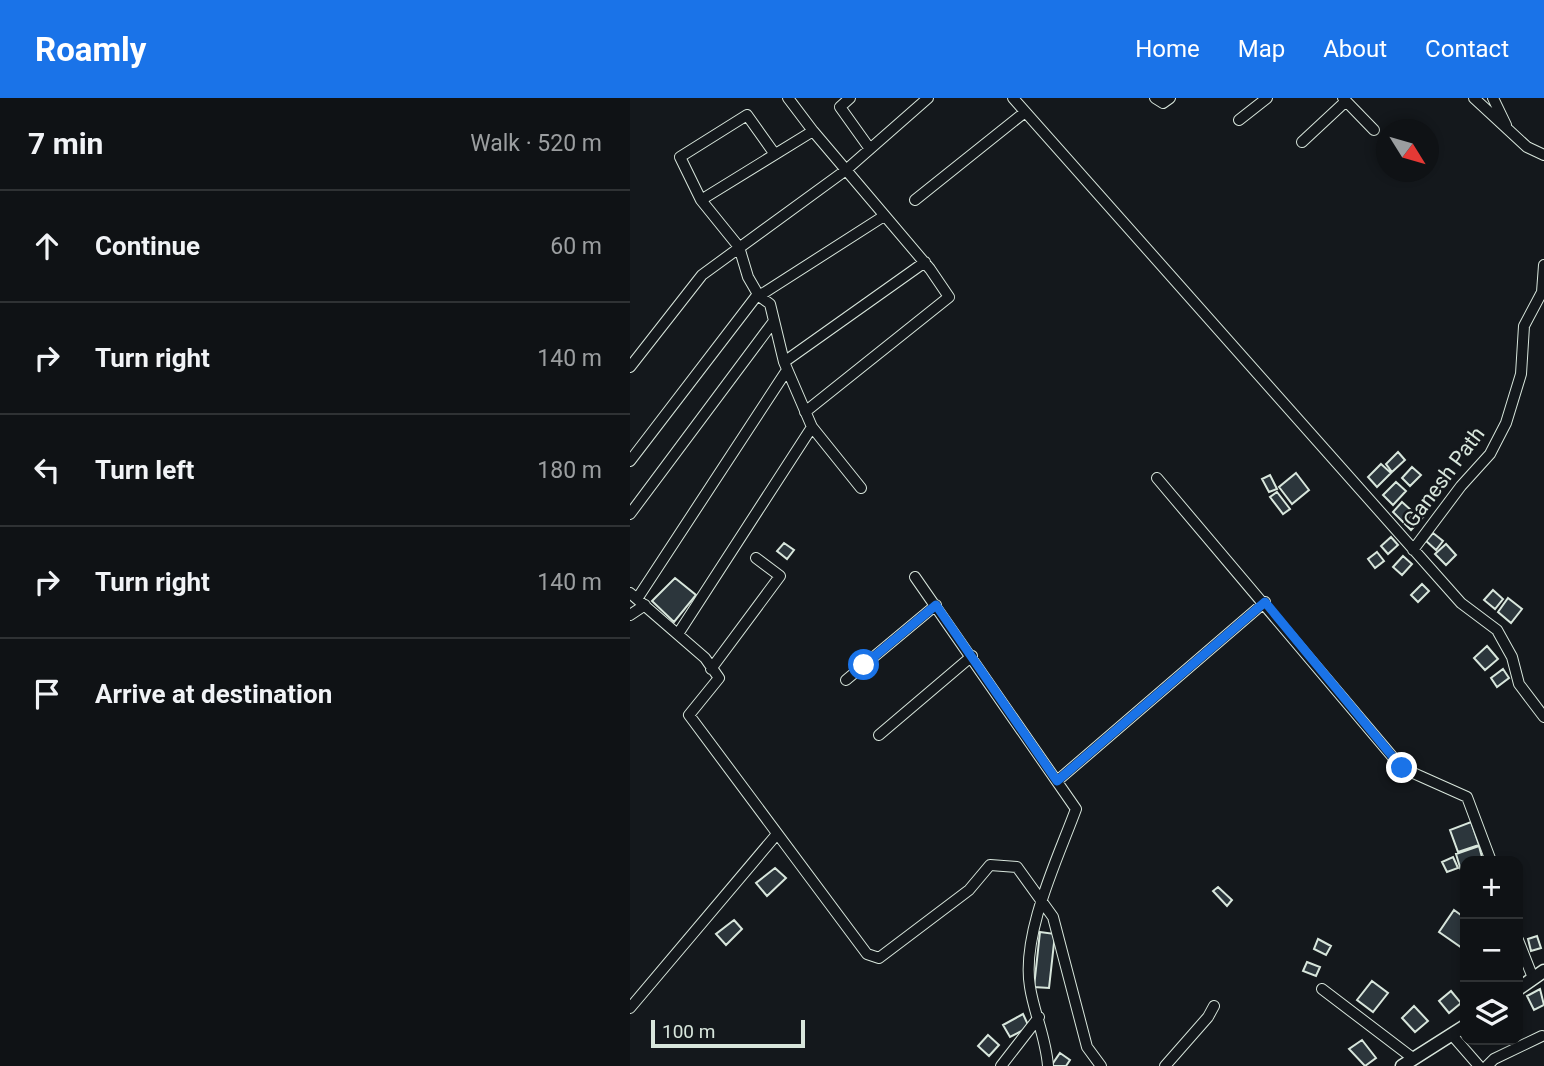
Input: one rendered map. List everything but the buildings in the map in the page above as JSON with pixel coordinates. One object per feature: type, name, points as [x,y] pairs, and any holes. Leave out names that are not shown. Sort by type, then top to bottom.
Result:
[{"type":"street","points":[[788,98],[925,262],[949,297],[805,412]]},
{"type":"street","points":[[850,98],[840,107],[870,149]]},
{"type":"street","points":[[630,367],[702,275],[846,170],[928,98]]},
{"type":"street","points":[[1013,98],[1461,603],[1497,630],[1512,657],[1520,684],[1544,717]]},
{"type":"street","points":[[1155,98],[1163,103],[1170,98]]},
{"type":"street","points":[[1239,120],[1267,98]]},
{"type":"street","points":[[1474,98],[1527,147],[1544,155]]},
{"type":"street","points":[[1493,98],[1509,131]]},
{"type":"street","points":[[1302,142],[1344,99],[1374,131]]},
{"type":"street","points":[[915,200],[1026,112]]},
{"type":"street","points":[[774,153],[747,116],[680,157],[701,200],[739,247],[748,277],[759,295],[770,304],[786,366],[812,427],[860,488]]},
{"type":"street","points":[[701,200],[813,131]]},
{"type":"street","points":[[630,461],[759,295],[884,216]]},
{"type":"street","points":[[630,615],[637,599],[786,366],[925,262]]},
{"type":"street","name":"Ganesh Path","points":[[1413,550],[1461,486],[1490,454],[1506,423],[1521,374],[1524,326],[1542,292],[1544,265]]},
{"type":"street","points":[[630,514],[774,321]]},
{"type":"street","points":[[678,634],[812,427]]},
{"type":"street","points":[[1157,478],[1265,602],[1402,768],[1467,797],[1489,856]]},
{"type":"street","points":[[712,668],[780,576],[756,558]]},
{"type":"street","points":[[915,577],[1076,809],[1043,901],[1028,967],[1048,1066]]},
{"type":"street","points":[[637,599],[678,634],[719,678],[690,715],[867,954],[879,958],[969,890],[990,865],[1017,867],[1053,917],[1063,951],[1067,979],[1087,1046],[1101,1066]]},
{"type":"street","points":[[1057,781],[1265,602]]},
{"type":"street","points":[[846,680],[936,605]]},
{"type":"street","points":[[879,735],[972,656]]},
{"type":"street","points":[[630,1008],[778,834]]},
{"type":"street","points":[[1523,947],[1541,974],[1523,986]]},
{"type":"street","points":[[1322,989],[1414,1059]]},
{"type":"street","points":[[1165,1066],[1208,1017],[1214,1006]]},
{"type":"street","points":[[1001,1066],[1039,1017]]},
{"type":"street","points":[[1402,1066],[1460,1029]]},
{"type":"street","points":[[1452,1035],[1479,1066]]},
{"type":"street","points":[[1487,1066],[1494,1059],[1542,1036]]},
{"type":"route","points":[[864,665],[936,605],[1057,781],[1265,602],[1402,768]]}]
